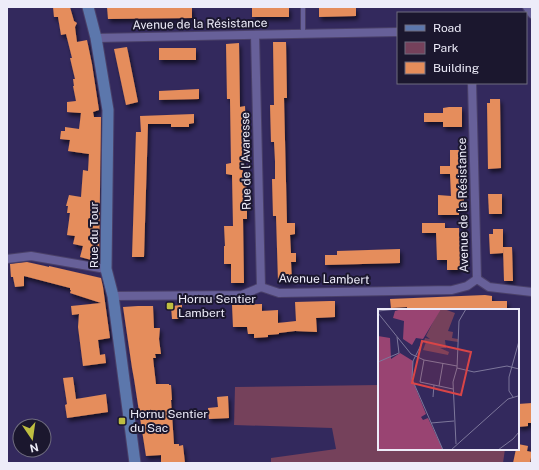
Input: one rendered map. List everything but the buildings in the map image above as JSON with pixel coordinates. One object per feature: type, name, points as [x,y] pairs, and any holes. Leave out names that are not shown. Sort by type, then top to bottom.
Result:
[{"type":"street","name":"Rue du Tour","points":[[88,7],[96,38],[108,110],[106,269],[112,296],[135,463]]},
{"type":"street","points":[[527,7],[532,14]]},
{"type":"street","name":"Avenue de la Résistance","points":[[96,38],[397,32]]},
{"type":"street","name":"Rue de l'Avaresse","points":[[255,35],[260,286]]},
{"type":"street","name":"Avenue de la Résistance","points":[[472,84],[477,279]]},
{"type":"street","points":[[7,259],[31,256],[106,269]]},
{"type":"street","points":[[477,279],[489,286],[532,292]]},
{"type":"street","name":"Avenue Lambert","points":[[112,296],[242,295],[260,286],[279,293],[452,290],[467,286],[477,279]]},
{"type":"lane","points":[[303,34],[304,7]]},
{"type":"green space","points":[[378,385],[378,450],[505,450],[503,463],[271,463],[271,458],[336,449],[332,428],[234,425],[235,387]]},
{"type":"place","name":"Hornu Sentier Lambert","points":[[170,306]]},
{"type":"place","name":"Hornu Sentier du Sac","points":[[122,421]]}]
